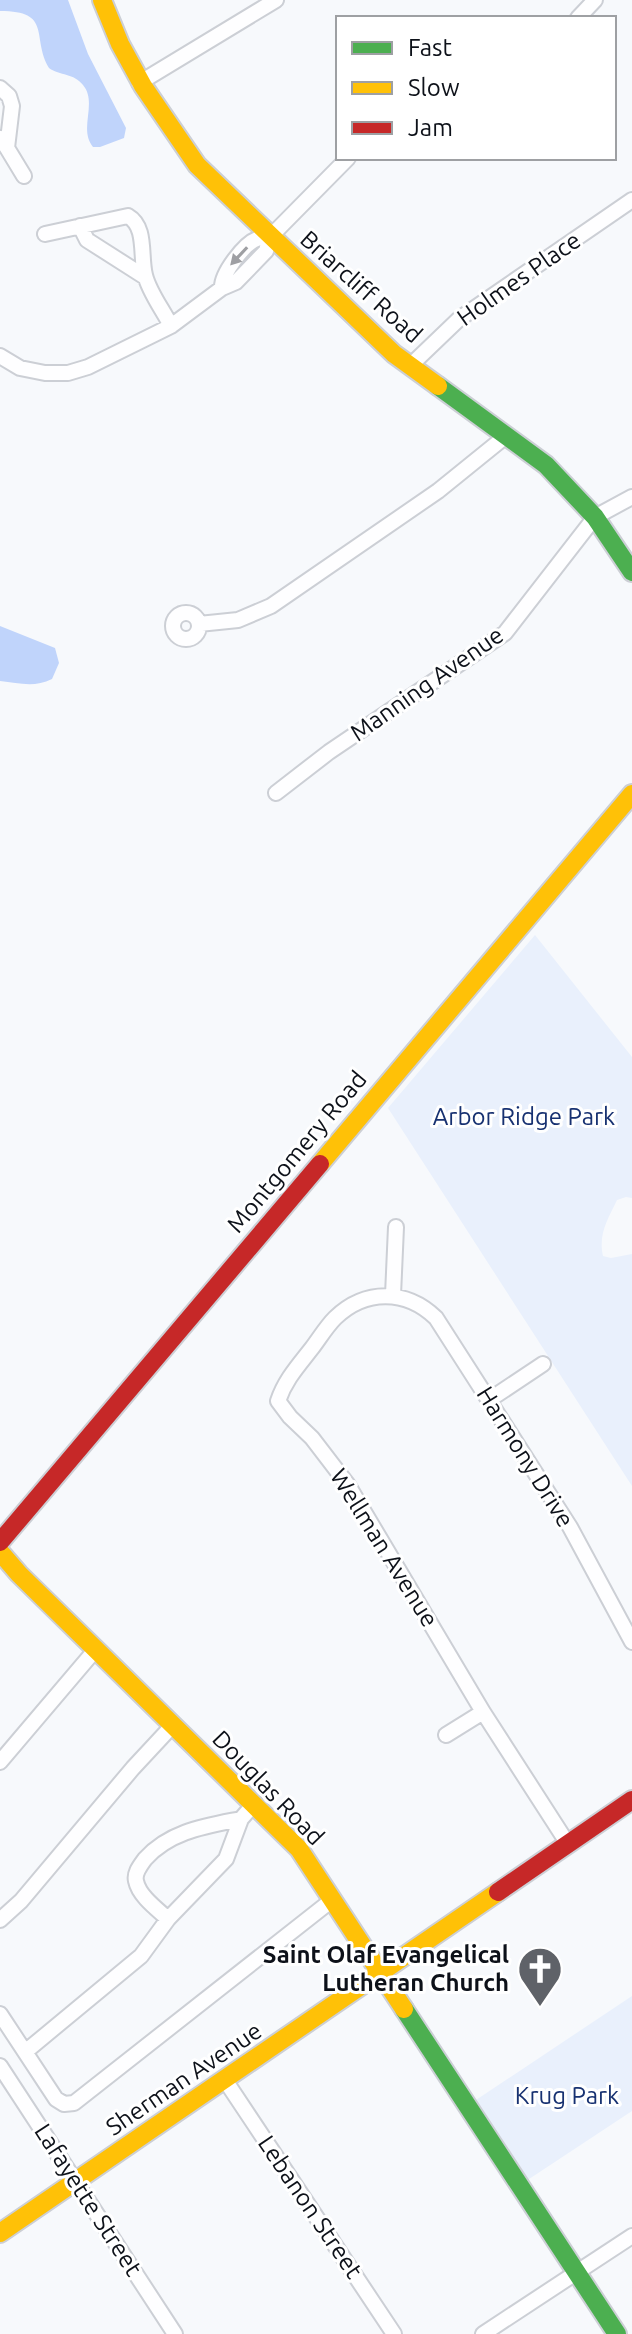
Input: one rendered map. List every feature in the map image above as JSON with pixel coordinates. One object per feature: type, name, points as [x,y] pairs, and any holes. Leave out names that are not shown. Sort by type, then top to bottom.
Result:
[{"type":"street","name":"Briarcliff Road","points":[[102,0],[118,43],[139,83],[170,131],[197,165],[394,354],[546,465],[595,517],[632,572]]},
{"type":"street","points":[[139,83],[276,0]]},
{"type":"street","points":[[580,16],[595,0]]},
{"type":"street","points":[[0,88],[9,96],[12,106],[3,143],[24,176]]},
{"type":"street","points":[[0,356],[20,368],[68,373],[88,367],[171,326],[222,288],[236,282],[265,252],[270,237],[346,160]]},
{"type":"street","name":"Holmes Place","points":[[411,365],[459,319],[632,200]]},
{"type":"street","points":[[45,234],[128,216],[134,220],[139,228],[145,277],[171,326]]},
{"type":"street","points":[[80,226],[87,240],[145,277]]},
{"type":"street","points":[[199,624],[238,620],[271,606],[438,491],[506,436]]},
{"type":"street","name":"Manning Avenue","points":[[276,793],[329,752],[505,633],[595,517],[632,497]]},
{"type":"street","name":"Montgomery Road","points":[[0,1542],[632,794]]},
{"type":"street","points":[[393,1295],[396,1227]]},
{"type":"street","name":"Wellman Avenue","points":[[393,1295],[376,1295],[359,1301],[336,1318],[284,1383],[278,1401],[312,1438],[348,1485],[483,1712],[568,1844]]},
{"type":"street","name":"Harmony Drive","points":[[393,1295],[425,1307],[436,1318],[570,1527],[632,1642]]},
{"type":"street","points":[[489,1400],[543,1364]]},
{"type":"street","name":"Douglas Road","points":[[0,1552],[299,1849],[617,2334]]},
{"type":"street","points":[[0,1762],[96,1649]]},
{"type":"street","points":[[446,1735],[483,1712]]},
{"type":"street","points":[[0,1920],[21,1901],[173,1725]]},
{"type":"street","name":"Sherman Avenue","points":[[0,2233],[632,1800]]},
{"type":"street","points":[[25,2052],[132,1966],[168,1919],[226,1859],[241,1819],[254,1804]]},
{"type":"street","points":[[168,1919],[140,1891],[135,1878],[138,1869],[162,1844],[177,1835],[241,1819]]},
{"type":"street","points":[[0,2014],[56,2099],[64,2104],[74,2103],[332,1900]]},
{"type":"street","name":"Lafayette Street","points":[[0,2066],[175,2334]]},
{"type":"street","name":"Lebanon Street","points":[[225,2080],[394,2334]]},
{"type":"street","points":[[483,2334],[632,2236]]},
{"type":"green space","name":"Arbor Ridge Park","points":[[535,935],[632,1057],[632,1198],[617,1200],[605,1227],[602,1248],[603,1256],[611,1258],[632,1254],[632,1486],[388,1108]]},
{"type":"green space","name":"Krug Park","points":[[632,1996],[632,2111],[520,2185],[467,2106]]},
{"type":"water","points":[[0,0],[68,0],[88,54],[126,128],[124,138],[93,147],[87,132],[89,100],[83,85],[75,78],[49,68],[34,21],[17,12],[0,11]]},
{"type":"water","points":[[0,626],[55,648],[59,663],[52,679],[33,684],[0,681]]},
{"type":"traffic: fast","points":[[438,386],[546,465],[595,517],[632,572]]},
{"type":"traffic: fast","points":[[404,2009],[617,2334]]},
{"type":"traffic: slow","points":[[102,0],[120,44],[143,86],[197,165],[394,354],[438,386]]},
{"type":"traffic: slow","points":[[320,1164],[632,794]]},
{"type":"traffic: slow","points":[[0,1552],[299,1849],[404,2009]]},
{"type":"traffic: slow","points":[[0,2233],[498,1892]]},
{"type":"traffic: jam","points":[[0,1542],[320,1164]]},
{"type":"traffic: jam","points":[[498,1892],[632,1800]]},
{"type":"place","name":"Saint Olaf Evangelical Lutheran Church","points":[[540,2008]]}]
